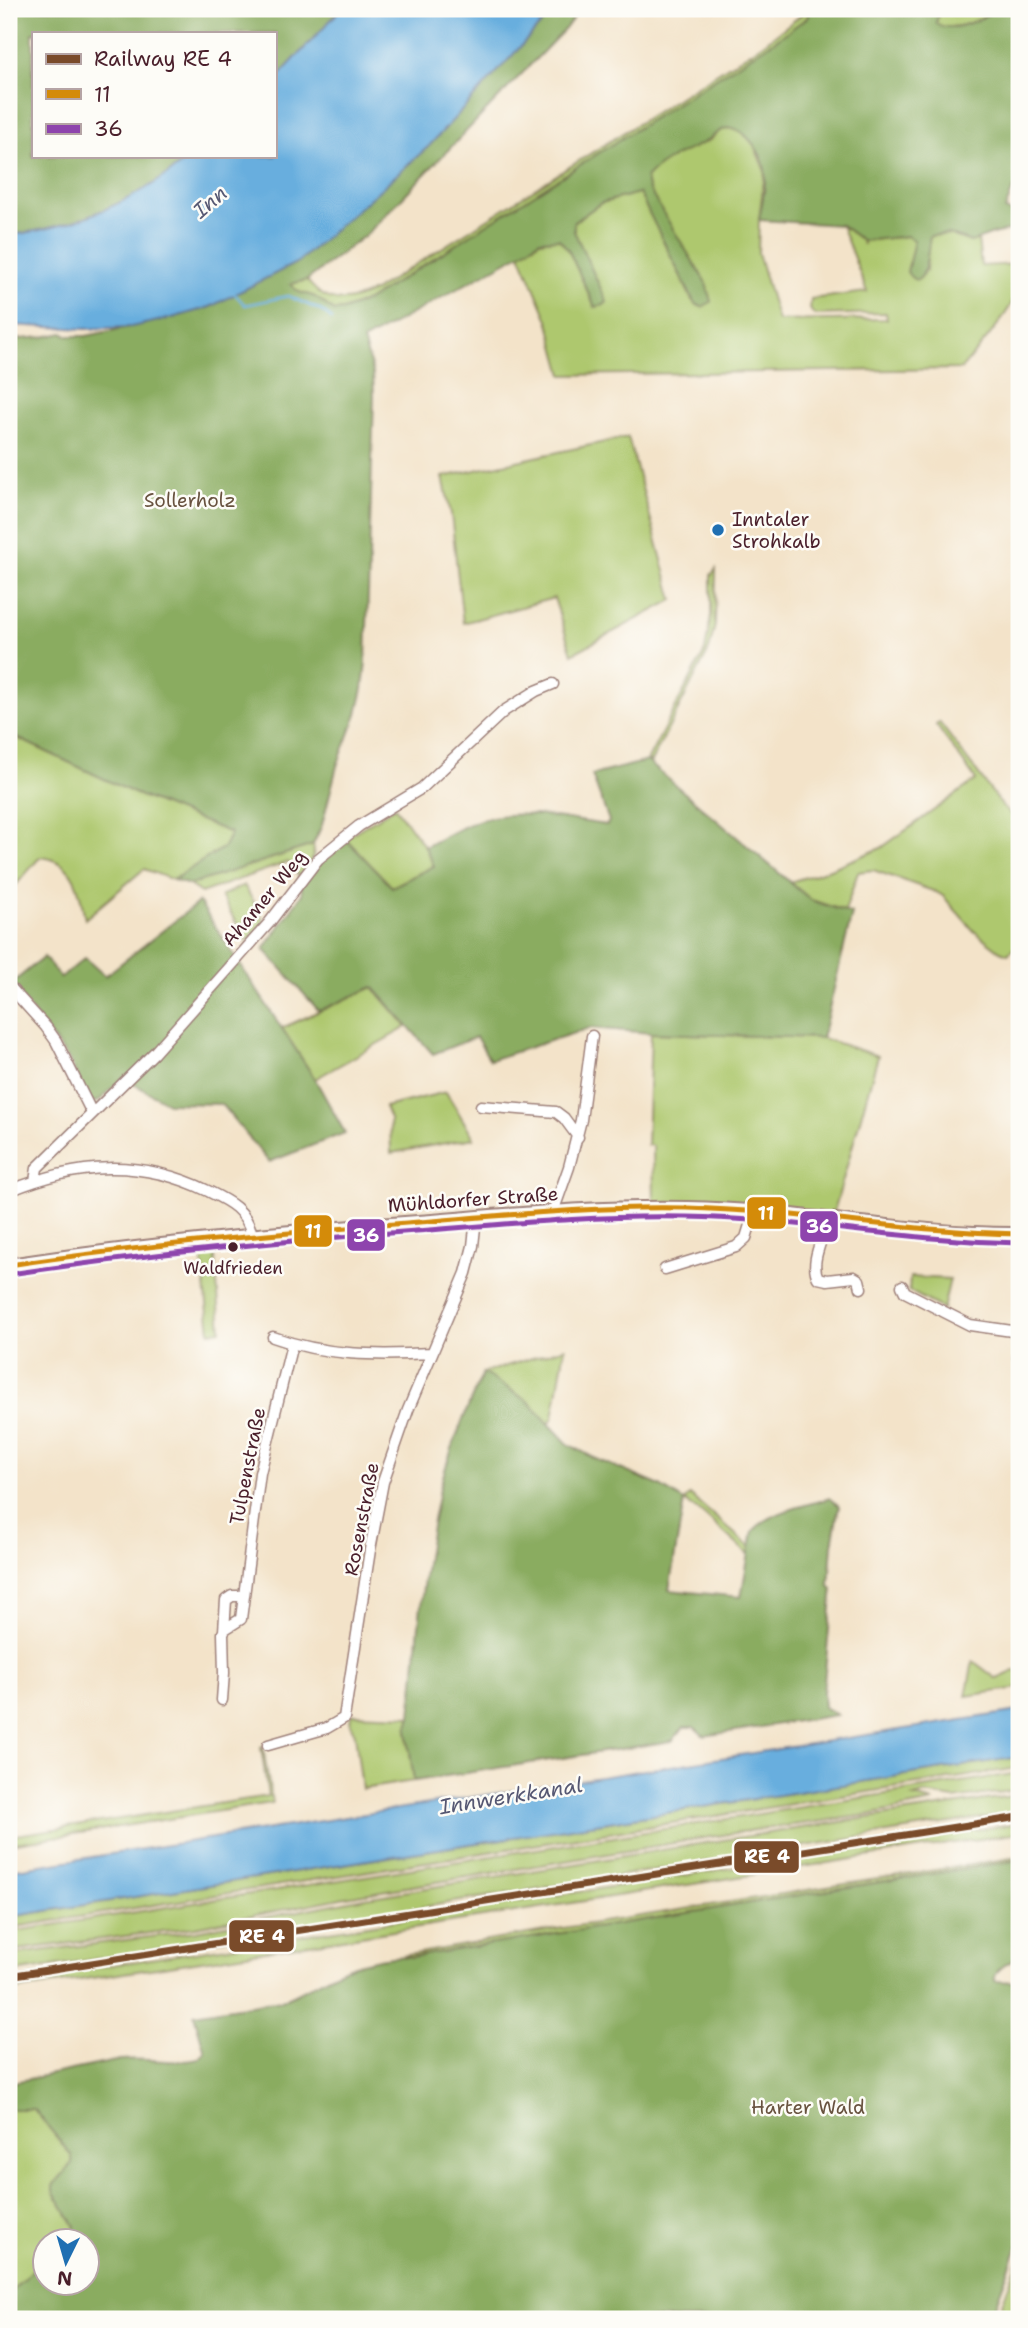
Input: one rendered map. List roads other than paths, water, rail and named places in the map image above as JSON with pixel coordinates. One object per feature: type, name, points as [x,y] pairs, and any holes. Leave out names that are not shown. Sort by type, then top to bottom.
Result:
[{"type":"street","name":"Ahamer Weg","points":[[35,1181],[37,1168],[154,1053],[268,923],[307,871],[327,850],[359,826],[422,788],[504,711],[553,684]]},
{"type":"street","points":[[9,986],[56,1041],[92,1113]]},
{"type":"street","points":[[553,1212],[578,1137],[592,1036]]},
{"type":"street","points":[[481,1106],[556,1112],[578,1137]]},
{"type":"street","points":[[9,1191],[35,1181],[84,1169],[139,1169],[163,1173],[211,1193],[242,1212],[247,1217],[251,1234]]},
{"type":"street","name":"Mühldorfer Straße","points":[[9,1265],[251,1234],[572,1211],[686,1208],[754,1212],[922,1230],[1019,1234]]},
{"type":"street","points":[[665,1269],[743,1243],[754,1212]]},
{"type":"street","name":"Rosenstraße","points":[[268,1745],[327,1728],[344,1718],[380,1494],[404,1422],[466,1273],[476,1218]]},
{"type":"street","points":[[827,1220],[814,1265],[815,1273],[818,1278],[827,1280],[854,1277],[859,1280],[861,1288]]},
{"type":"street","points":[[902,1286],[905,1292],[970,1325],[1019,1332]]},
{"type":"street","points":[[273,1337],[330,1352],[369,1355],[432,1353]]},
{"type":"street","name":"Tulpenstraße","points":[[224,1630],[241,1619],[260,1473],[292,1343]]},
{"type":"street","points":[[222,1700],[226,1600],[232,1596],[244,1596]]},
{"type":"water","name":"Inn","points":[[341,9],[555,9],[429,146],[298,262],[210,307],[131,327],[86,329],[9,325],[9,235],[58,226],[106,209],[151,186],[188,158],[276,158],[276,79]]},
{"type":"water","name":"Innwerkkanal","points":[[1019,1711],[1019,1757],[9,1917],[9,1870]]},
{"type":"waterway","points":[[233,292],[245,305],[288,296],[320,310],[332,319]]},
{"type":"place","name":"Inntaler Strohkalb","points":[[718,530]]},
{"type":"place","name":"Waldfrieden","points":[[233,1247]]},
{"type":"park label","name":"Sollerholz","points":[[190,500]]},
{"type":"park label","name":"Harter Wald","points":[[808,2107]]}]
